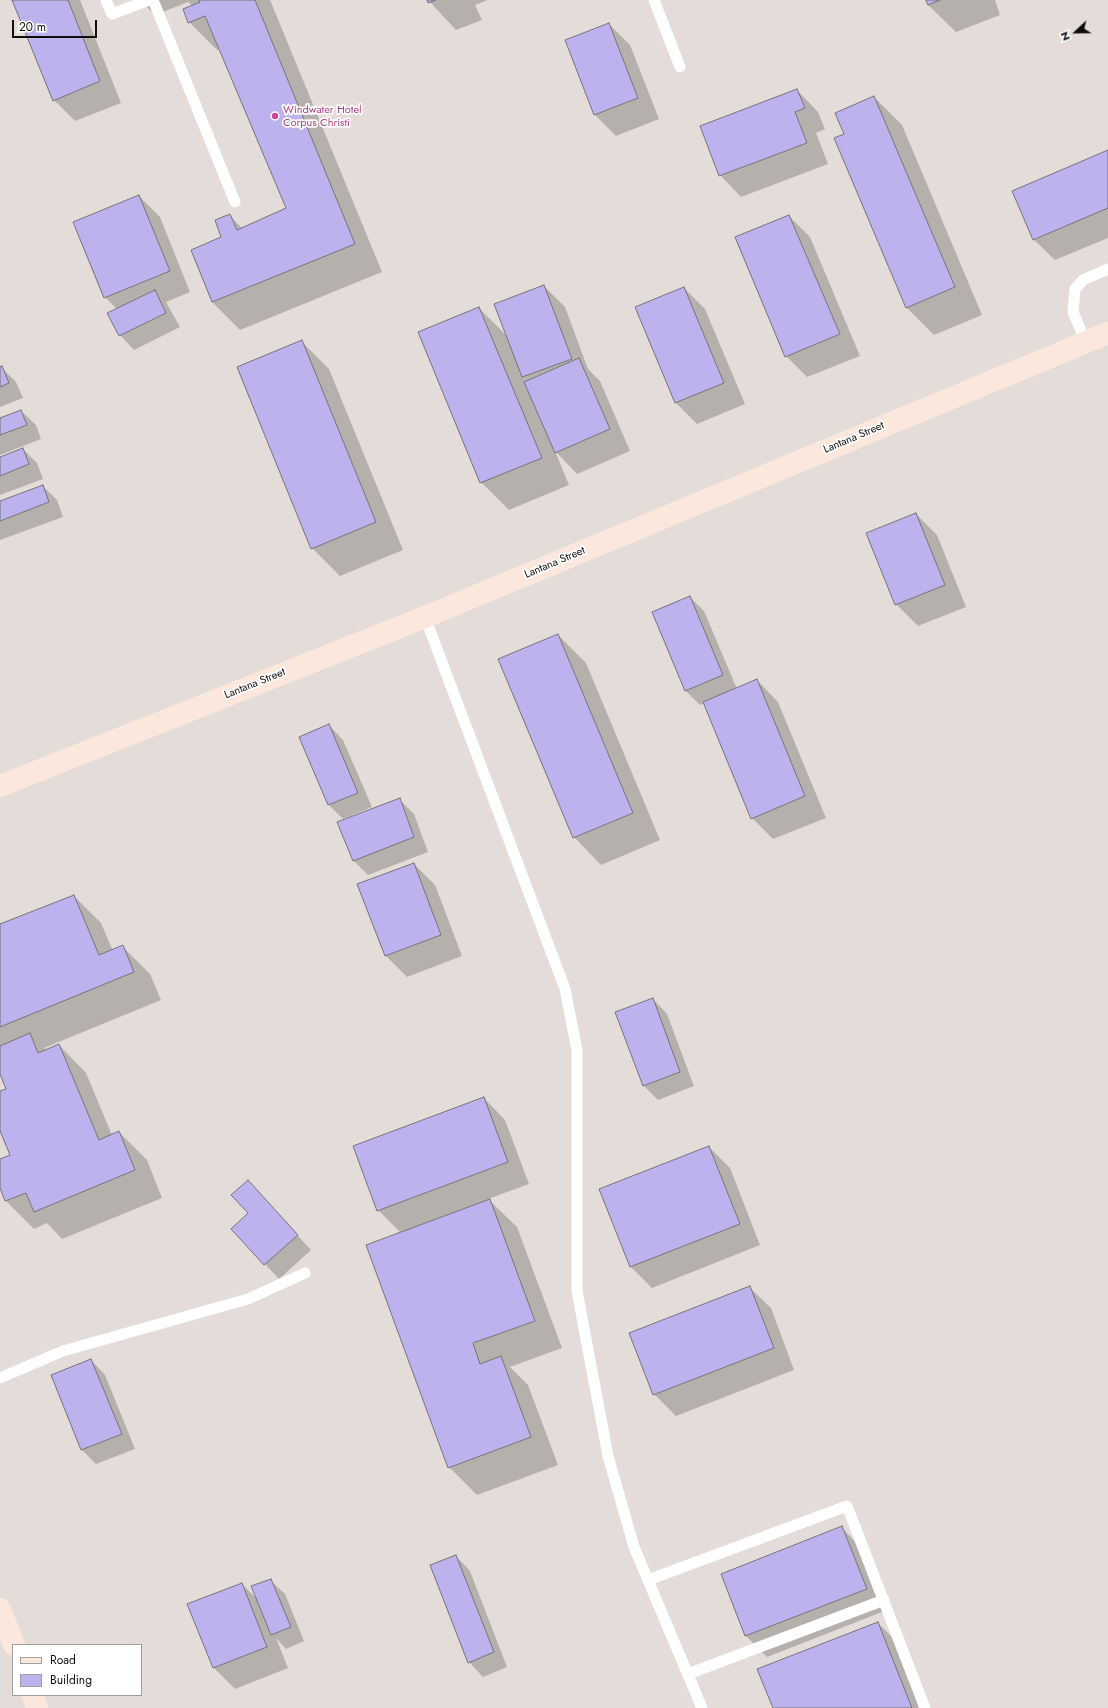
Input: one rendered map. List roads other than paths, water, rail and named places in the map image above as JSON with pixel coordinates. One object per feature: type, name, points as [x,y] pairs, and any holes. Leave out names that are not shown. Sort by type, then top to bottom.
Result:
[{"type":"street","name":"Lantana Street","points":[[0,786],[425,617],[1108,333]]},
{"type":"street","points":[[0,1609],[14,1644]]},
{"type":"street","points":[[33,1696],[38,1708]]},
{"type":"lane","points":[[106,0],[112,14],[148,0]]},
{"type":"lane","points":[[153,0],[235,202]]},
{"type":"lane","points":[[654,0],[680,67]]},
{"type":"lane","points":[[1086,342],[1073,312],[1075,289],[1083,280],[1108,269]]},
{"type":"lane","points":[[425,617],[565,989],[577,1050],[577,1291],[608,1456],[634,1546],[702,1708]]},
{"type":"lane","points":[[0,1378],[63,1351],[107,1337],[248,1299],[305,1273]]},
{"type":"lane","points":[[648,1580],[847,1506],[925,1708]]},
{"type":"lane","points":[[688,1674],[884,1600]]},
{"type":"place","name":"Windwater Hotel Corpus Christi","points":[[275,116]]}]
